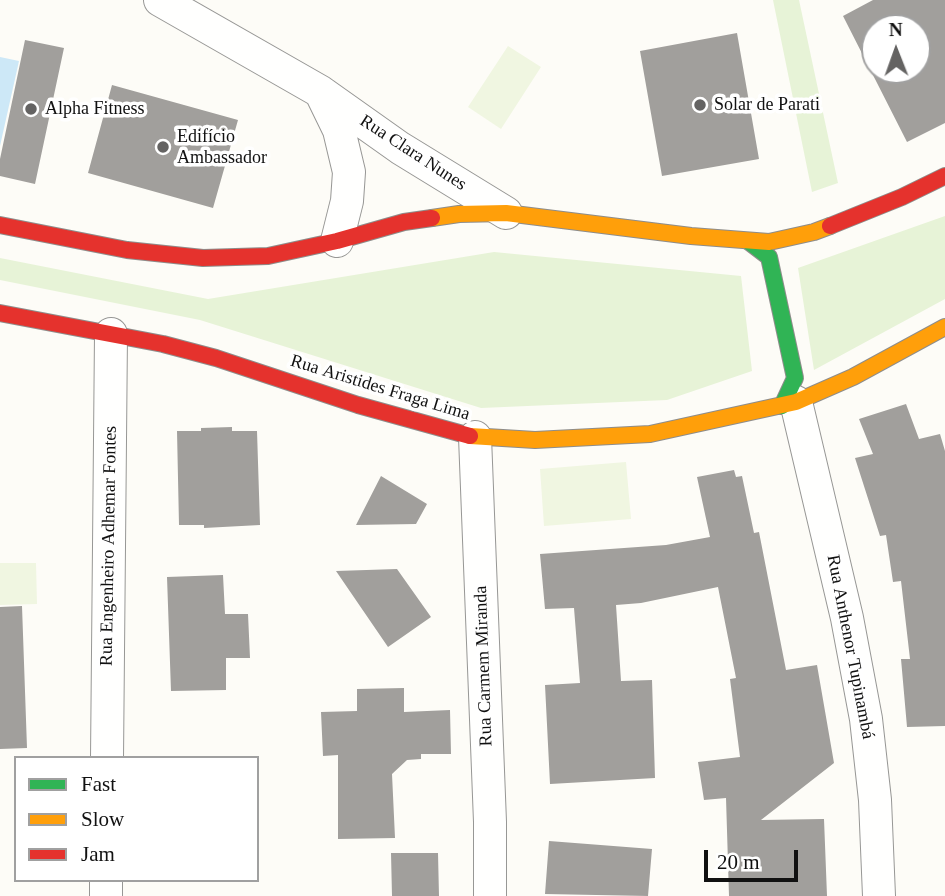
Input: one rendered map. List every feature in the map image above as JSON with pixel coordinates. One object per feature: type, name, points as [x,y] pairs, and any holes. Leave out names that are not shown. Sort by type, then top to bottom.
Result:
[{"type":"main road","points":[[0,225],[127,250],[203,258],[268,256],[337,241],[404,222],[459,214],[506,213],[691,236],[769,242],[802,235],[892,201],[945,176]]},
{"type":"main road","points":[[790,253],[802,235]]},
{"type":"main road","points":[[748,241],[769,257],[794,378],[789,404]]},
{"type":"main road","name":"Rua Aristides Fraga Lima","points":[[0,313],[216,358],[358,405],[475,437],[535,440],[650,434],[789,404],[846,381],[945,327]]},
{"type":"main road","points":[[820,373],[846,381]]},
{"type":"street","name":"Rua Clara Nunes","points":[[160,0],[321,92],[400,148],[506,213]]},
{"type":"street","name":"Rua Clara Nunes","points":[[321,92],[340,130],[349,172],[347,201],[337,241]]},
{"type":"street","name":"Rua Engenheiro Adhemar Fontes","points":[[107,756],[111,334]]},
{"type":"street","name":"Rua Anthenor Tupinambá","points":[[789,404],[848,618],[866,719],[875,800],[879,896]]},
{"type":"street","name":"Rua Carmem Miranda","points":[[475,437],[490,822],[490,896]]},
{"type":"green space","points":[[773,0],[799,0],[838,183],[812,192]]},
{"type":"green space","points":[[508,46],[541,67],[501,129],[468,107]]},
{"type":"green space","points":[[945,216],[945,299],[814,370],[798,268]]},
{"type":"green space","points":[[494,252],[741,276],[752,371],[667,400],[481,408],[200,320],[0,280],[0,258],[208,299]]},
{"type":"green space","points":[[626,462],[631,519],[544,526],[540,469]]},
{"type":"green space","points":[[0,563],[36,563],[37,604],[0,605]]},
{"type":"water","points":[[0,57],[19,61],[0,146]]},
{"type":"building","points":[[873,0],[945,0],[945,123],[907,142],[878,84],[931,84],[931,14],[861,14],[861,51],[843,16]]},
{"type":"building","name":"Solar de Parati","points":[[737,33],[759,159],[662,176],[640,51]]},
{"type":"building","name":"Alpha Fitness","points":[[25,40],[64,48],[35,184],[0,176],[0,159]]},
{"type":"building","name":"Edifício Ambassador","points":[[112,85],[238,120],[213,208],[88,173]]},
{"type":"building","points":[[906,404],[919,439],[940,434],[945,451],[945,726],[907,727],[901,659],[910,659],[901,581],[893,582],[886,535],[880,536],[855,458],[873,454],[859,419]]},
{"type":"building","points":[[232,427],[232,431],[257,431],[260,525],[204,528],[204,525],[179,525],[177,431]]},
{"type":"building","points":[[734,470],[736,477],[742,476],[754,533],[759,532],[786,670],[817,665],[834,763],[761,820],[824,819],[827,896],[729,896],[726,798],[704,800],[698,762],[740,757],[730,679],[736,678],[718,587],[641,603],[616,605],[621,681],[652,680],[655,778],[550,784],[545,685],[580,683],[574,608],[545,609],[540,554],[666,545],[710,537],[697,477]]},
{"type":"building","points":[[381,476],[427,504],[416,524],[356,525]]},
{"type":"building","points":[[397,569],[431,617],[388,647],[336,571]]},
{"type":"building","points":[[223,575],[225,614],[248,614],[250,658],[226,658],[226,690],[171,691],[167,577]]},
{"type":"building","points":[[22,606],[27,748],[0,749],[0,607]]},
{"type":"building","points":[[404,688],[404,712],[450,710],[451,754],[421,754],[421,759],[407,760],[392,774],[395,838],[338,839],[338,755],[323,756],[321,712],[357,711],[357,689]]},
{"type":"building","points":[[549,841],[652,849],[648,896],[545,894]]},
{"type":"building","points":[[391,853],[438,853],[439,896],[392,896]]},
{"type":"traffic: fast","points":[[748,241],[769,257],[795,378],[782,406]]},
{"type":"traffic: slow","points":[[432,218],[459,214],[506,213],[691,236],[769,242],[830,226]]},
{"type":"traffic: slow","points":[[470,436],[535,440],[650,434],[796,402],[853,377],[945,327]]},
{"type":"traffic: jam","points":[[830,226],[902,197],[945,176]]},
{"type":"traffic: jam","points":[[0,225],[127,250],[203,258],[268,256],[337,241],[404,222],[432,218]]},
{"type":"traffic: jam","points":[[0,313],[163,344],[216,358],[358,405],[470,436]]},
{"type":"place","name":"Solar de Parati","points":[[700,105]]},
{"type":"place","name":"Alpha Fitness","points":[[31,109]]},
{"type":"place","name":"Edifício Ambassador","points":[[163,147]]}]
